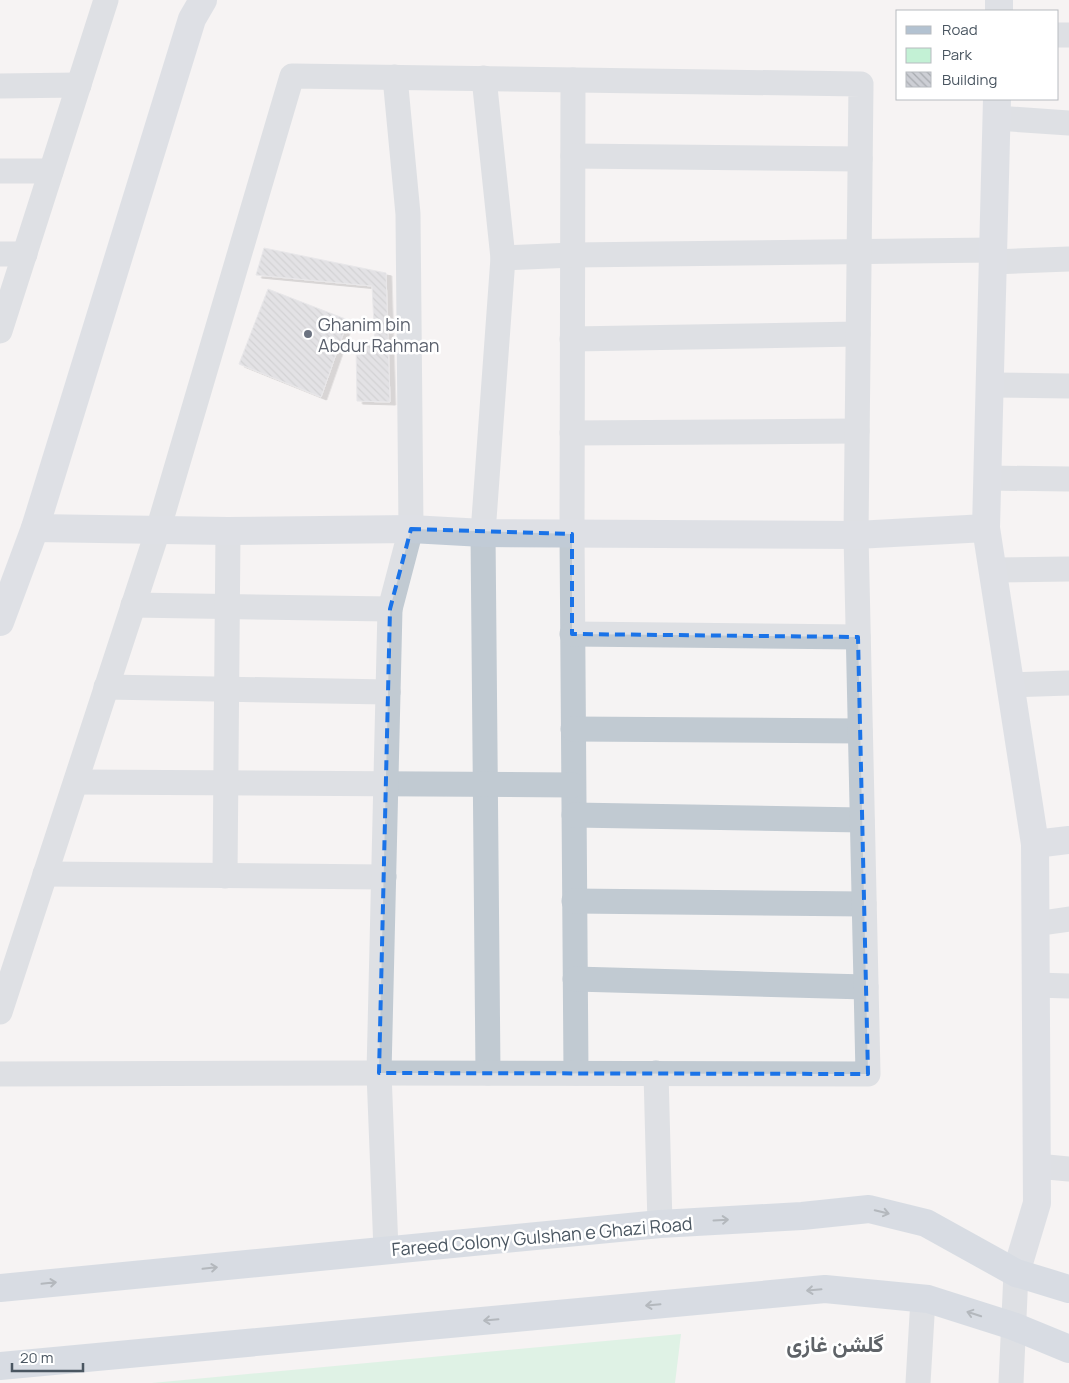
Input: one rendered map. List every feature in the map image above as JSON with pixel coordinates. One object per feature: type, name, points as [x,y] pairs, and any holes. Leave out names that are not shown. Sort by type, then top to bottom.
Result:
[{"type":"main road","name":"Fareed Colony Gulshan e Ghazi Road","points":[[0,1288],[660,1224],[802,1216],[869,1209],[926,1224],[1016,1273],[1069,1288]]},
{"type":"main road","points":[[0,1366],[825,1289],[924,1299],[1014,1326],[1069,1349]]},
{"type":"street","points":[[0,332],[106,0]]},
{"type":"street","points":[[0,622],[35,528],[192,19],[203,0]]},
{"type":"street","points":[[0,1012],[158,530],[292,76],[861,84],[856,535],[868,1074],[379,1072],[0,1074]]},
{"type":"street","points":[[386,1250],[379,1072],[390,609],[411,529],[408,214],[395,77]]},
{"type":"street","points":[[484,78],[503,258],[483,533],[488,1073]]},
{"type":"street","points":[[573,80],[572,634],[576,1073]]},
{"type":"street","points":[[0,86],[79,85]]},
{"type":"street","points":[[1011,1383],[1016,1273],[1037,1203],[1035,844],[986,528],[997,109],[1069,123]]},
{"type":"street","points":[[573,156],[860,159]]},
{"type":"street","points":[[0,170],[52,171]]},
{"type":"street","points":[[503,258],[859,252],[1069,259]]},
{"type":"street","points":[[0,254],[25,254]]},
{"type":"street","points":[[572,339],[858,334]]},
{"type":"street","points":[[990,385],[1069,386]]},
{"type":"street","points":[[572,433],[857,431]]},
{"type":"street","points":[[988,478],[1069,479]]},
{"type":"street","points":[[35,528],[228,531],[411,529],[483,533],[856,535],[986,528]]},
{"type":"street","points":[[225,876],[228,531]]},
{"type":"street","points":[[993,570],[1069,569]]},
{"type":"street","points":[[133,605],[390,609]]},
{"type":"street","points":[[572,634],[858,637]]},
{"type":"street","points":[[1010,685],[1069,683]]},
{"type":"street","points":[[106,687],[388,692]]},
{"type":"street","points":[[573,729],[860,731]]},
{"type":"street","points":[[76,782],[574,786]]},
{"type":"street","points":[[574,815],[862,820]]},
{"type":"street","points":[[1035,844],[1069,840]]},
{"type":"street","points":[[45,874],[384,877]]},
{"type":"street","points":[[574,901],[864,904]]},
{"type":"street","points":[[1035,924],[1069,918]]},
{"type":"street","points":[[575,979],[866,987]]},
{"type":"street","points":[[1036,985],[1069,986]]},
{"type":"street","points":[[656,1073],[660,1224]]},
{"type":"street","points":[[1037,1166],[1069,1169]]},
{"type":"street","points":[[918,1383],[924,1299]]},
{"type":"highlighted area","points":[[411,529],[572,534],[572,634],[858,637],[868,1074],[379,1073],[390,609]]},
{"type":"green space","points":[[681,1334],[675,1383],[152,1383]]},
{"type":"building","points":[[264,248],[386,273],[390,402],[357,401],[356,344],[375,344],[372,286],[256,275]]},
{"type":"building","points":[[268,289],[348,320],[321,397],[239,364]]},
{"type":"place","name":"Ghanim bin Abdur Rahman","points":[[308,334]]},
{"type":"district","name":"گلشن غازی","points":[[835,1344]]}]
